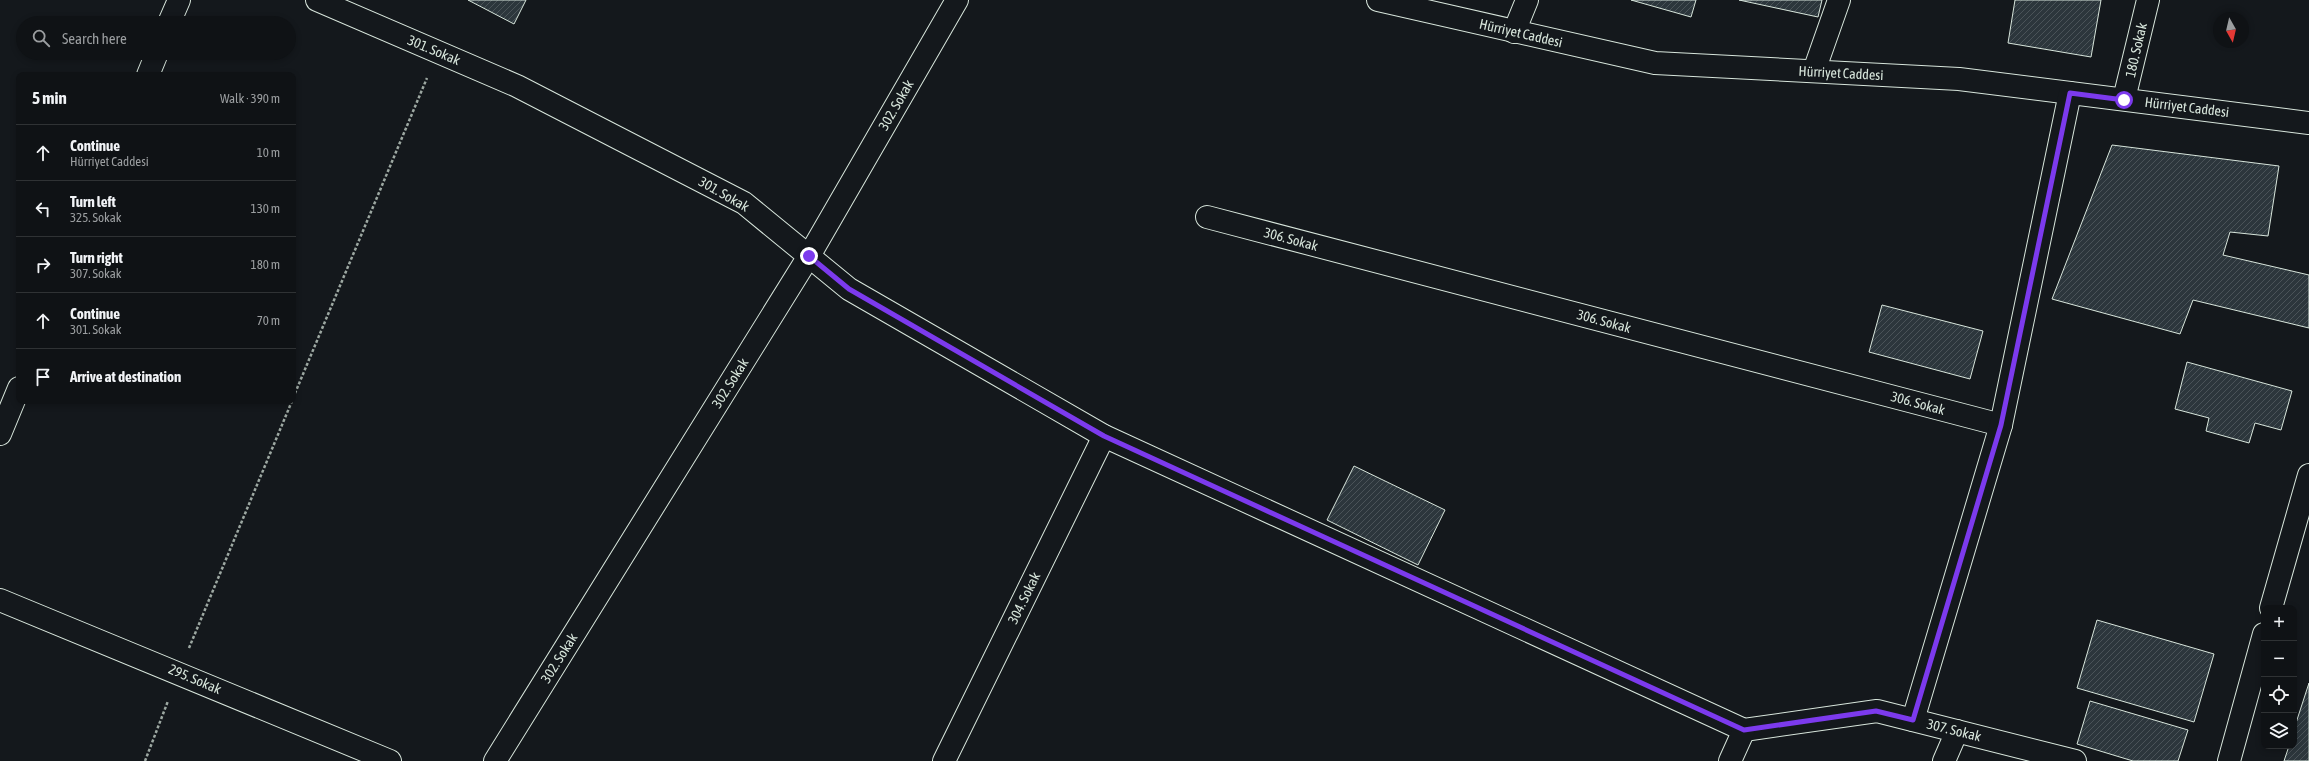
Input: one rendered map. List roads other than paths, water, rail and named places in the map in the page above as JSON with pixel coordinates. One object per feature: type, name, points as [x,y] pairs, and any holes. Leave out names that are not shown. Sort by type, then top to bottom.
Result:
[{"type":"street","points":[[173,16],[179,0]]},
{"type":"street","name":"301. Sokak","points":[[317,0],[517,86],[744,203],[849,289],[1104,436]]},
{"type":"street","name":"302. Sokak","points":[[495,761],[809,256],[956,0]]},
{"type":"street","name":"Hürriyet Caddesi","points":[[1378,0],[1655,63],[1959,79],[2309,123]]},
{"type":"street","points":[[1514,32],[1527,0]]},
{"type":"street","points":[[1814,71],[1839,0]]},
{"type":"street","name":"180. Sokak","points":[[2124,100],[2148,0]]},
{"type":"street","points":[[149,72],[154,60]]},
{"type":"street","points":[[1913,720],[2001,425],[2070,93]]},
{"type":"street","name":"306. Sokak","points":[[1207,217],[2001,425]]},
{"type":"street","points":[[0,434],[16,395]]},
{"type":"street","points":[[1104,436],[1744,730],[1730,761]]},
{"type":"street","name":"304. Sokak","points":[[944,761],[1104,436]]},
{"type":"street","points":[[2272,605],[2304,507],[2309,475]]},
{"type":"street","name":"295. Sokak","points":[[0,600],[179,672],[390,761]]},
{"type":"street","points":[[2229,761],[2262,641]]},
{"type":"street","name":"307. Sokak","points":[[1744,730],[1876,711],[2075,761]]},
{"type":"street","points":[[1944,761],[1957,731]]}]
